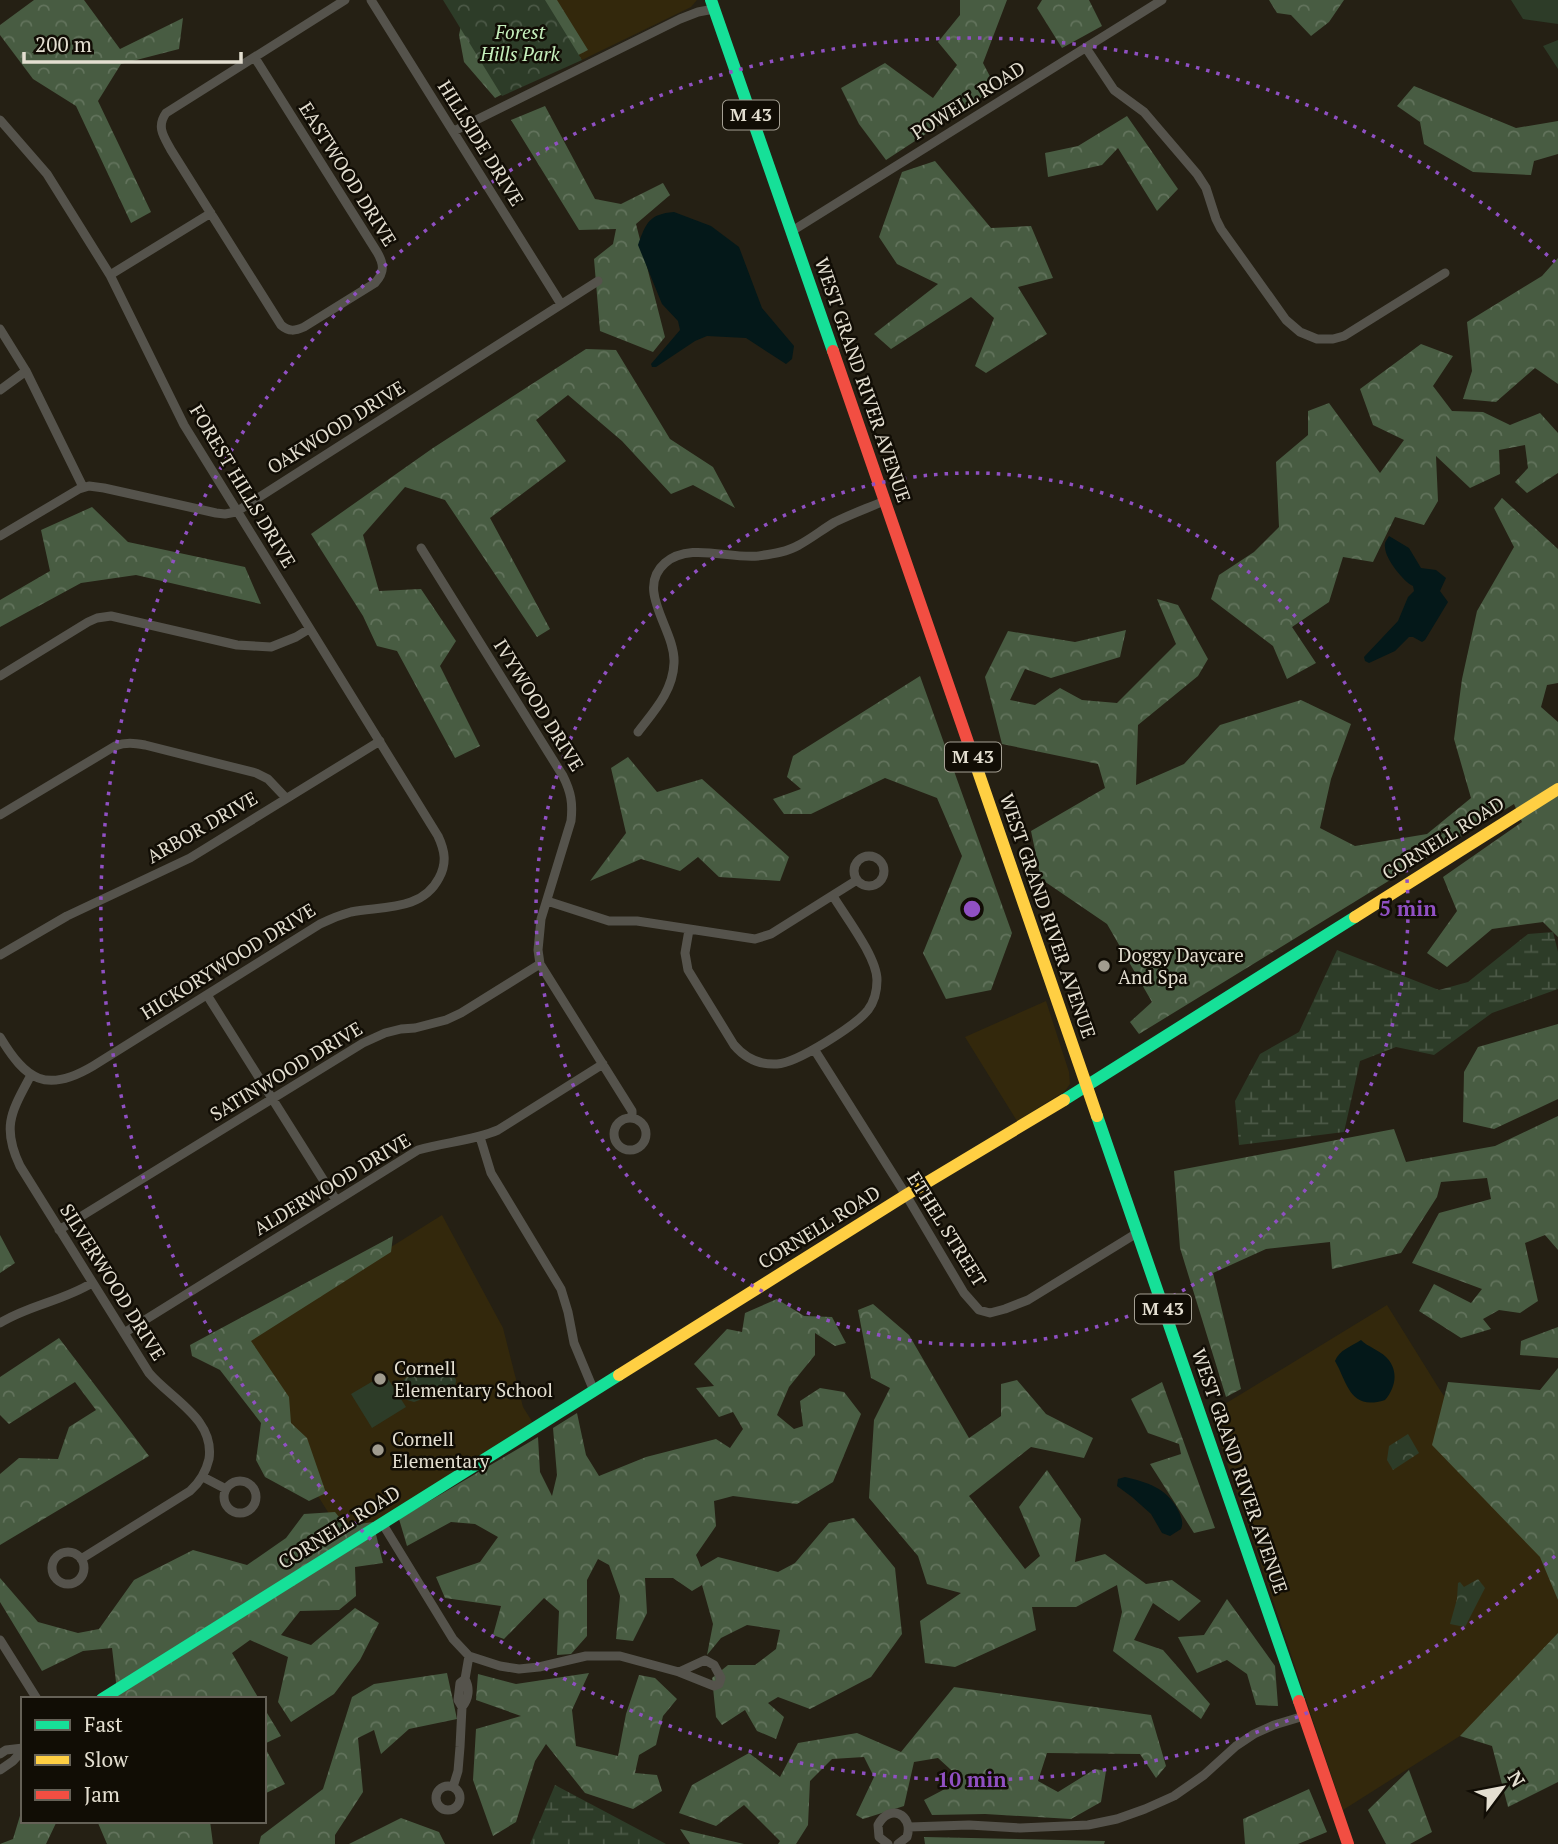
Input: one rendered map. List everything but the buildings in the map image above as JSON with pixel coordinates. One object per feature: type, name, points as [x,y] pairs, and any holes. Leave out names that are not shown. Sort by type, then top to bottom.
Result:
[{"type":"main road","name":"WEST GRAND RIVER AVENUE","points":[[712,4],[1348,1844]]},
{"type":"main road","name":"CORNELL ROAD","points":[[105,1697],[1558,789]]},
{"type":"street","points":[[110,275],[211,213],[164,138],[160,125],[166,113],[345,0]]},
{"type":"street","name":"HILLSIDE DRIVE","points":[[372,0],[561,304]]},
{"type":"street","name":"POWELL ROAD","points":[[792,231],[1162,0]]},
{"type":"street","points":[[454,131],[712,4]]},
{"type":"street","points":[[1086,47],[1114,90],[1144,112],[1198,174],[1221,229],[1286,320],[1300,332],[1323,340],[1344,336],[1445,273]]},
{"type":"street","name":"EASTWOOD DRIVE","points":[[211,213],[286,329],[304,327],[375,283],[382,274],[383,265],[377,252],[255,58]]},
{"type":"street","name":"FOREST HILLS DRIVE","points":[[0,120],[47,174],[110,275],[184,425],[438,836],[445,858],[442,873]]},
{"type":"street","name":"OAKWOOD DRIVE","points":[[236,512],[597,281]]},
{"type":"street","points":[[0,329],[26,371],[83,487]]},
{"type":"street","points":[[0,390],[26,371]]},
{"type":"street","points":[[0,536],[83,487],[96,486],[216,513],[236,512]]},
{"type":"street","points":[[638,732],[664,698],[672,679],[673,646],[653,593],[656,576],[666,562],[685,552],[742,557],[776,554],[800,545],[842,518],[884,502]]},
{"type":"street","name":"IVYWOOD DRIVE","points":[[421,548],[563,776],[570,792],[573,805],[571,821],[538,934],[540,964]]},
{"type":"street","points":[[0,676],[97,618],[111,616],[237,645],[271,647],[309,629]]},
{"type":"street","name":"ARBOR DRIVE","points":[[0,955],[78,910],[190,859],[380,741]]},
{"type":"street","points":[[0,815],[124,743],[134,743],[256,773],[268,779],[286,798]]},
{"type":"street","name":"HICKORYWOOD DRIVE","points":[[32,1075],[57,1081],[74,1077],[332,918],[414,902],[430,892],[442,873]]},
{"type":"street","points":[[547,901],[609,921],[637,921],[761,938],[857,880]]},
{"type":"street","points":[[689,930],[685,953],[688,970],[731,1040],[740,1051],[754,1060],[772,1064],[789,1062],[859,1019],[867,1012],[876,994],[877,981],[873,960],[832,896]]},
{"type":"street","points":[[540,964],[632,1111],[632,1118]]},
{"type":"street","name":"SATINWOOD DRIVE","points":[[59,1230],[374,1037],[401,1029],[432,1025],[461,1013],[540,964]]},
{"type":"street","points":[[207,995],[336,1200]]},
{"type":"street","points":[[0,1037],[23,1069],[32,1075]]},
{"type":"street","name":"ETHEL STREET","points":[[814,1049],[964,1293],[979,1310],[985,1313],[1005,1310],[1028,1300],[1137,1233]]},
{"type":"street","name":"ALDERWOOD DRIVE","points":[[124,1333],[418,1150],[481,1137],[498,1130],[603,1064]]},
{"type":"street","name":"SILVERWOOD DRIVE","points":[[32,1075],[13,1111],[9,1126],[10,1139],[20,1166],[156,1381],[188,1409],[204,1428],[210,1450],[203,1477]]},
{"type":"street","points":[[481,1137],[491,1173],[561,1289],[574,1343],[594,1391]]},
{"type":"street","points":[[0,1323],[26,1309],[76,1292],[92,1283]]},
{"type":"street","points":[[81,1559],[190,1491],[203,1477],[226,1489]]},
{"type":"street","points":[[382,1523],[453,1639],[469,1656],[519,1669],[586,1656],[620,1656],[679,1672]]},
{"type":"street","points":[[0,1640],[36,1697]]},
{"type":"street","points":[[453,1787],[459,1759],[462,1707],[458,1700],[460,1683],[465,1679],[469,1656]]},
{"type":"street","points":[[909,1827],[969,1825],[1034,1828],[1088,1825],[1117,1819],[1145,1810],[1174,1796],[1254,1734],[1304,1716]]},
{"type":"street","points":[[0,1754],[21,1749]]},
{"type":"street","points":[[0,1770],[21,1751]]},
{"type":"street","points":[[888,1844],[878,1833],[878,1825],[882,1817],[889,1813],[905,1818],[909,1827],[907,1837],[898,1844]]},
{"type":"shaded area","points":[[545,0],[697,0],[691,7],[582,60]]},
{"type":"shaded area","points":[[674,212],[711,226],[739,247],[762,308],[794,346],[792,359],[786,364],[746,338],[707,336],[652,367],[651,364],[680,330],[678,321],[662,304],[638,245],[650,221],[659,215]]},
{"type":"shaded area","points":[[1389,536],[1409,548],[1421,568],[1436,570],[1446,578],[1440,591],[1448,602],[1425,640],[1422,642],[1409,637],[1395,651],[1369,663],[1364,657],[1398,621],[1408,597],[1414,591],[1413,586],[1400,575],[1388,558],[1385,542]]},
{"type":"shaded area","points":[[1046,1001],[1069,1072],[1070,1084],[1065,1091],[1017,1121],[965,1037]]},
{"type":"shaded area","name":"Cornell Elementary School","points":[[442,1215],[503,1328],[523,1407],[533,1423],[346,1541],[227,1350]]},
{"type":"shaded area","points":[[1387,1305],[1438,1387],[1558,1567],[1558,1674],[1343,1810],[1210,1413]]},
{"type":"shaded area","points":[[1361,1340],[1383,1355],[1393,1367],[1394,1384],[1385,1400],[1364,1402],[1357,1399],[1347,1386],[1335,1361],[1343,1351]]},
{"type":"shaded area","points":[[1125,1477],[1148,1484],[1167,1495],[1181,1516],[1181,1529],[1170,1536],[1162,1533],[1151,1514],[1117,1486],[1118,1479]]},
{"type":"green space","points":[[34,0],[84,0],[120,49],[183,18],[179,49],[121,64],[98,101],[151,212],[131,223],[76,106],[33,79],[0,35],[0,25]]},
{"type":"green space","name":"Forest Hills Park","points":[[443,0],[545,0],[582,60],[502,96]]},
{"type":"green space","name":"Forest Hills Park","points":[[452,0],[557,0],[588,50],[495,98],[464,62],[459,35],[465,6]]},
{"type":"green space","points":[[960,0],[1007,0],[983,63],[996,88],[886,160],[859,124],[841,88],[885,63],[933,98],[957,65],[938,42],[960,15]]},
{"type":"green space","points":[[1042,0],[1089,0],[1102,26],[1062,48],[1037,8]]},
{"type":"green space","points":[[1269,0],[1344,0],[1329,22],[1311,36],[1291,15],[1277,13]]},
{"type":"green space","points":[[1511,0],[1558,0],[1558,24],[1523,19]]},
{"type":"green space","points":[[1558,40],[1558,69],[1543,46]]},
{"type":"green space","points":[[1414,86],[1516,128],[1558,121],[1558,154],[1534,161],[1531,175],[1473,172],[1424,144],[1420,122],[1397,106]]},
{"type":"green space","points":[[545,106],[595,199],[621,204],[663,183],[670,195],[636,224],[665,337],[653,352],[600,331],[594,259],[613,244],[616,229],[579,230],[511,120]]},
{"type":"green space","points":[[1127,116],[1178,189],[1157,211],[1118,148],[1102,165],[1048,177],[1045,153],[1078,146]]},
{"type":"green space","points":[[935,161],[991,228],[1031,226],[1053,278],[1018,287],[1047,334],[986,373],[975,366],[994,318],[971,297],[891,349],[874,334],[938,284],[897,264],[879,237],[902,172]]},
{"type":"green space","points":[[1558,258],[1558,384],[1535,368],[1496,402],[1463,399],[1472,371],[1467,322],[1542,276]]},
{"type":"green space","points":[[1421,344],[1453,356],[1433,386],[1452,411],[1483,412],[1510,425],[1540,413],[1558,433],[1558,473],[1527,493],[1515,482],[1528,468],[1525,445],[1499,450],[1500,474],[1470,488],[1436,456],[1438,501],[1424,525],[1395,517],[1373,562],[1343,557],[1329,602],[1292,627],[1316,663],[1287,679],[1273,646],[1211,599],[1219,575],[1254,552],[1279,527],[1276,462],[1308,435],[1308,411],[1329,403],[1380,473],[1404,440],[1373,425],[1360,389]]},
{"type":"green space","points":[[586,349],[616,350],[670,439],[713,467],[735,508],[693,485],[671,494],[622,441],[568,395],[536,420],[566,461],[490,518],[550,629],[537,637],[445,500],[405,487],[363,535],[379,591],[421,589],[456,641],[440,666],[480,746],[455,758],[397,651],[377,646],[363,616],[311,534],[433,448]]},
{"type":"green space","points":[[1502,498],[1558,549],[1558,683],[1547,685],[1541,707],[1558,722],[1558,937],[1543,922],[1492,929],[1447,967],[1427,953],[1457,911],[1443,877],[1522,822],[1514,804],[1139,1034],[1130,1022],[1152,1002],[1107,924],[1041,879],[1031,831],[1105,788],[1098,764],[1002,744],[985,677],[1008,631],[1075,642],[1126,630],[1120,657],[1051,678],[1025,669],[1010,700],[1035,705],[1060,688],[1082,700],[1117,703],[1176,644],[1157,599],[1178,605],[1208,659],[1198,676],[1138,725],[1136,785],[1184,764],[1220,725],[1301,700],[1351,724],[1331,779],[1320,828],[1355,846],[1427,834],[1471,798],[1454,739],[1462,679],[1477,611],[1514,547],[1494,508]]},
{"type":"green space","points":[[92,507],[128,542],[245,567],[261,604],[136,575],[81,583],[0,627],[0,600],[50,571],[41,530]]},
{"type":"green space","points":[[920,676],[1012,933],[991,990],[946,999],[923,953],[962,856],[937,798],[885,778],[811,814],[784,814],[773,799],[801,789],[787,777],[793,756]]},
{"type":"green space","points":[[628,757],[657,792],[702,779],[789,857],[780,881],[719,877],[698,857],[680,871],[641,859],[590,881],[626,833],[611,768]]},
{"type":"green space","points":[[1553,932],[1558,952],[1558,989],[1492,1013],[1434,1055],[1396,1047],[1360,1061],[1344,1132],[1239,1145],[1235,1101],[1260,1054],[1299,1032],[1337,950],[1439,990],[1468,982],[1528,934]]},
{"type":"green space","points":[[1558,1024],[1558,1099],[1494,1129],[1463,1122],[1464,1072],[1478,1047]]},
{"type":"green space","points":[[1558,1116],[1558,1250],[1545,1235],[1525,1243],[1538,1301],[1520,1313],[1499,1310],[1483,1319],[1491,1329],[1461,1338],[1419,1311],[1434,1284],[1471,1303],[1482,1289],[1412,1263],[1439,1213],[1491,1199],[1487,1178],[1441,1182],[1437,1197],[1401,1253],[1332,1269],[1330,1242],[1266,1249],[1213,1273],[1241,1389],[1226,1397],[1180,1248],[1174,1171],[1394,1129],[1406,1162],[1495,1146]]},
{"type":"green space","points":[[0,1235],[15,1263],[0,1273]]},
{"type":"green space","points":[[393,1236],[391,1252],[251,1341],[289,1397],[291,1423],[307,1438],[326,1493],[309,1501],[265,1477],[256,1460],[261,1423],[220,1370],[192,1356],[190,1345]]},
{"type":"green space","points":[[777,1299],[804,1316],[832,1317],[846,1343],[835,1346],[815,1333],[815,1355],[789,1387],[777,1415],[794,1429],[803,1426],[800,1401],[820,1388],[844,1392],[861,1414],[833,1482],[797,1504],[733,1496],[714,1501],[716,1526],[696,1555],[701,1567],[718,1557],[778,1572],[795,1563],[829,1523],[854,1518],[895,1568],[902,1634],[871,1677],[810,1709],[778,1697],[768,1703],[784,1717],[776,1739],[757,1731],[745,1710],[722,1725],[716,1717],[712,1678],[728,1665],[755,1665],[776,1649],[780,1630],[747,1625],[721,1638],[707,1655],[713,1624],[702,1585],[692,1591],[673,1578],[645,1578],[647,1613],[633,1641],[616,1639],[620,1596],[609,1565],[598,1559],[587,1580],[587,1636],[571,1654],[557,1655],[559,1611],[544,1598],[504,1639],[493,1635],[501,1606],[445,1598],[436,1577],[480,1562],[498,1537],[475,1524],[451,1522],[407,1546],[399,1519],[538,1437],[540,1472],[552,1496],[557,1475],[553,1428],[577,1413],[586,1455],[599,1476],[646,1457],[716,1439],[730,1448],[743,1429],[733,1412],[719,1417],[696,1388],[714,1386],[694,1364],[727,1329],[742,1332],[745,1313]]},
{"type":"green space","points":[[873,1304],[909,1335],[969,1438],[1001,1416],[1001,1384],[1017,1380],[1046,1414],[1093,1438],[1084,1458],[1031,1447],[969,1496],[1025,1569],[1040,1556],[1019,1507],[1047,1470],[1081,1519],[1075,1562],[1105,1554],[1146,1584],[1172,1580],[1201,1601],[1179,1621],[1153,1603],[1134,1640],[1163,1650],[1210,1704],[1201,1719],[1113,1651],[1122,1612],[1117,1585],[1076,1607],[1032,1607],[1036,1630],[955,1667],[925,1663],[920,1621],[961,1593],[927,1584],[918,1556],[869,1498],[874,1420],[890,1388],[871,1378],[858,1310]]},
{"type":"green space","points":[[1558,1327],[1558,1358],[1520,1355],[1521,1341]]},
{"type":"green space","points":[[59,1338],[149,1456],[0,1545],[0,1474],[19,1458],[58,1459],[69,1427],[96,1410],[75,1382],[9,1424],[0,1415],[0,1377]]},
{"type":"green space","points":[[440,1368],[451,1368],[456,1380],[455,1389],[437,1390],[414,1402],[404,1399],[394,1385],[416,1370],[425,1377]]},
{"type":"green space","points":[[1558,1368],[1558,1600],[1540,1557],[1432,1445],[1448,1382],[1540,1390]]},
{"type":"green space","points":[[385,1374],[406,1407],[372,1428],[351,1394]]},
{"type":"green space","points":[[1162,1382],[1215,1528],[1194,1533],[1150,1464],[1181,1454],[1179,1444],[1148,1433],[1131,1399]]},
{"type":"green space","points":[[1408,1434],[1419,1453],[1393,1470],[1387,1460],[1389,1446]]},
{"type":"green space","points":[[335,1512],[346,1526],[373,1522],[383,1563],[355,1567],[356,1596],[339,1610],[300,1611],[281,1635],[311,1645],[355,1608],[379,1623],[360,1660],[334,1694],[291,1722],[278,1702],[288,1657],[250,1640],[232,1653],[258,1697],[118,1697],[112,1648],[83,1651],[42,1671],[0,1602],[0,1578],[38,1622],[78,1633],[99,1629],[134,1580],[193,1550],[247,1565],[286,1538],[304,1514]]},
{"type":"green space","points":[[1478,1579],[1485,1588],[1465,1627],[1450,1624],[1458,1583],[1464,1587]]},
{"type":"green space","points":[[1227,1599],[1275,1666],[1278,1706],[1256,1705],[1247,1674],[1227,1660],[1197,1673],[1178,1637],[1204,1635]]},
{"type":"green space","points":[[1558,1633],[1558,1782],[1508,1807],[1492,1746],[1460,1736]]},
{"type":"green space","points":[[447,1673],[457,1719],[409,1729],[381,1754],[374,1730],[358,1738],[363,1792],[335,1835],[335,1844],[259,1844],[261,1836],[323,1789],[352,1697],[374,1684]]},
{"type":"green space","points":[[589,1673],[572,1710],[576,1746],[618,1756],[626,1714],[639,1675],[655,1678],[677,1699],[663,1716],[656,1745],[639,1755],[635,1773],[657,1775],[662,1791],[633,1809],[585,1793],[546,1744],[535,1761],[516,1822],[493,1836],[473,1780],[476,1729],[521,1716],[476,1700],[478,1674],[516,1684]]},
{"type":"green space","points":[[954,1687],[1151,1715],[1166,1766],[1156,1778],[1140,1754],[1047,1753],[1038,1781],[1058,1792],[1095,1769],[1106,1771],[1101,1802],[1071,1819],[985,1814],[932,1815],[924,1800],[962,1780],[938,1758],[914,1762],[904,1806],[863,1819],[856,1815],[874,1777],[864,1757],[832,1759],[810,1781],[808,1825],[796,1844],[778,1844],[780,1841],[744,1805],[716,1826],[679,1813],[692,1785],[749,1753],[780,1777],[798,1743],[857,1733],[901,1752]]},
{"type":"green space","points":[[266,1711],[281,1736],[266,1743]]},
{"type":"green space","points":[[266,1750],[285,1784],[266,1793]]},
{"type":"green space","points":[[1409,1770],[1432,1832],[1410,1844],[1386,1844],[1368,1810]]},
{"type":"green space","points":[[555,1785],[666,1844],[530,1844]]},
{"type":"green space","points":[[1309,1789],[1327,1832],[1298,1844],[1245,1844],[1243,1819]]},
{"type":"green space","points":[[21,1812],[21,1823],[56,1823],[46,1844],[0,1844],[13,1839]]},
{"type":"green space","points":[[401,1818],[439,1832],[445,1844],[349,1844]]},
{"type":"green space","points":[[98,1823],[210,1823],[213,1844],[107,1844]]},
{"type":"green space","points":[[680,1829],[744,1844],[690,1844]]},
{"type":"green space","points":[[924,1837],[1105,1841],[1104,1844],[925,1844]]},
{"type":"traffic: fast","points":[[711,0],[833,351]]},
{"type":"traffic: fast","points":[[1064,1100],[1355,917]]},
{"type":"traffic: fast","points":[[1097,1116],[1299,1701]]},
{"type":"traffic: fast","points":[[105,1697],[619,1375]]},
{"type":"traffic: slow","points":[[971,751],[1097,1116]]},
{"type":"traffic: slow","points":[[1355,917],[1558,789]]},
{"type":"traffic: slow","points":[[619,1375],[906,1195],[1064,1100]]},
{"type":"traffic: jam","points":[[833,351],[971,751]]},
{"type":"traffic: jam","points":[[1299,1701],[1348,1844]]},
{"type":"place","name":"Doggy Daycare And Spa","points":[[1104,966]]},
{"type":"place","name":"Cornell Elementary School","points":[[380,1379]]},
{"type":"place","name":"Cornell Elementary","points":[[378,1450]]}]
